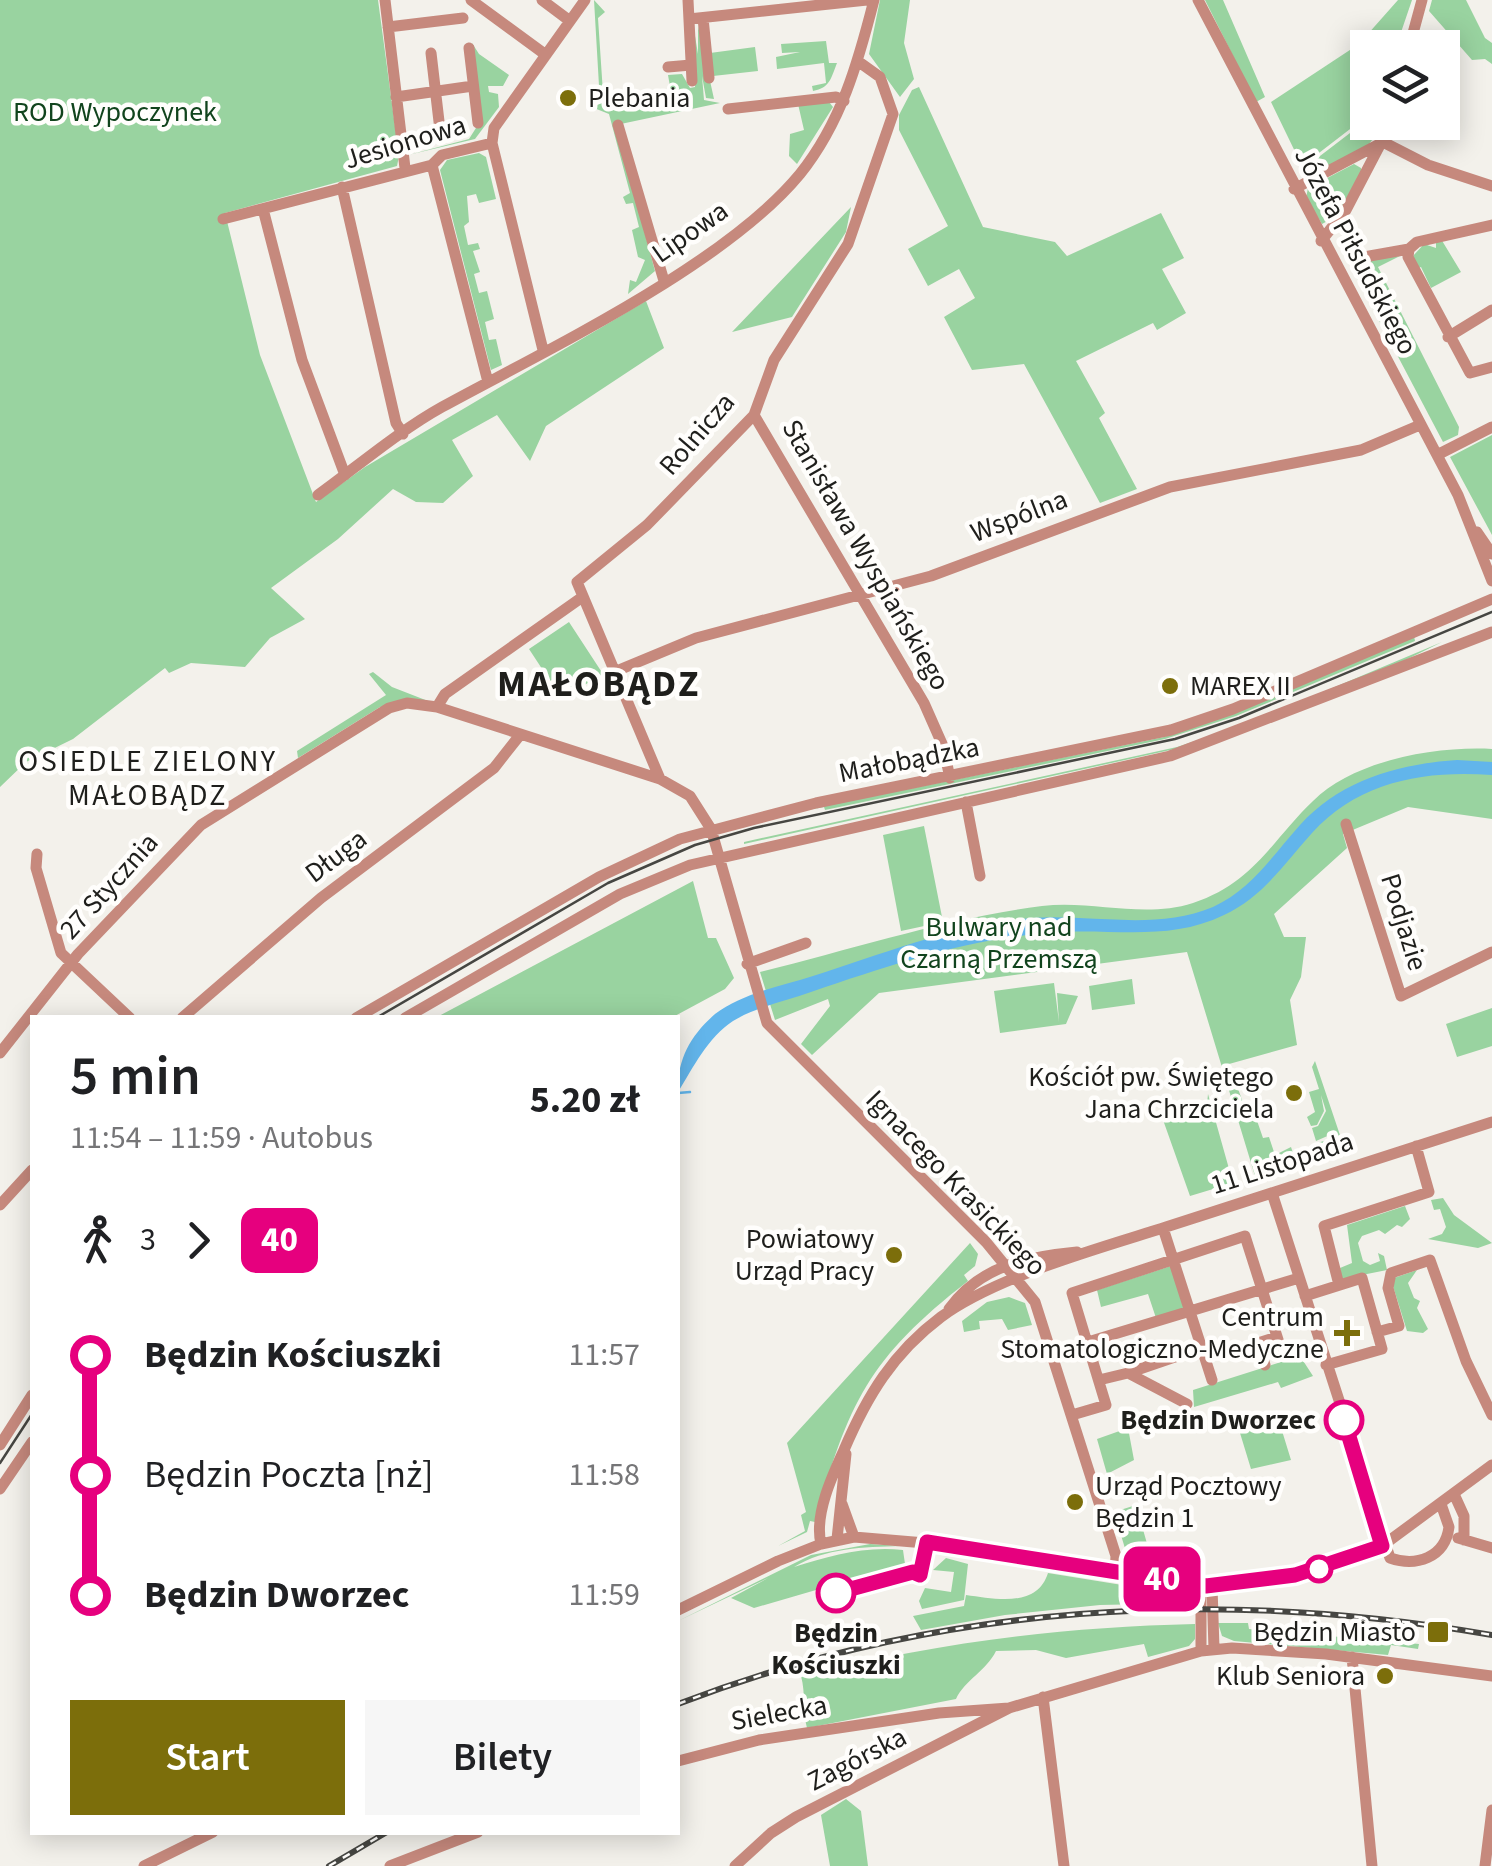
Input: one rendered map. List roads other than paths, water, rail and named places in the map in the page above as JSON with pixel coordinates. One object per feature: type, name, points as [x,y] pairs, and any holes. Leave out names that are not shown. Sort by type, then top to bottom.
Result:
[{"type":"street","points":[[385,0],[405,168]]},
{"type":"street","points":[[471,0],[546,55]]},
{"type":"street","points":[[542,0],[570,20]]},
{"type":"street","name":"Jesionowa","points":[[223,218],[432,164],[442,155],[492,143],[494,128],[585,0]]},
{"type":"street","points":[[688,0],[710,78]]},
{"type":"street","points":[[696,19],[871,0]]},
{"type":"street","name":"Lipowa","points":[[318,495],[403,434],[724,242],[779,196],[816,152],[844,101],[858,62],[871,0]]},
{"type":"street","name":"Józefa Piłsudskiego","points":[[1198,0],[1321,241],[1472,524],[1492,554]]},
{"type":"street","points":[[1414,30],[1422,0]]},
{"type":"street","points":[[388,27],[463,18]]},
{"type":"street","points":[[692,81],[696,19]]},
{"type":"street","points":[[469,48],[478,123]]},
{"type":"street","points":[[430,52],[440,130]]},
{"type":"street","name":"Rolnicza","points":[[437,707],[445,694],[581,598],[576,588],[580,577],[647,526],[754,416],[774,360],[853,234],[890,130],[893,114],[889,95],[874,70],[858,62]]},
{"type":"street","points":[[668,66],[691,65]]},
{"type":"street","points":[[396,97],[473,86]]},
{"type":"street","points":[[728,109],[836,97],[844,101]]},
{"type":"street","points":[[618,125],[664,280]]},
{"type":"street","points":[[1294,189],[1383,142]]},
{"type":"street","points":[[1383,142],[1428,165],[1492,186]]},
{"type":"street","points":[[1321,241],[1346,210],[1383,142]]},
{"type":"street","points":[[492,143],[542,350]]},
{"type":"street","points":[[432,164],[488,382]]},
{"type":"street","points":[[342,187],[396,423],[403,434]]},
{"type":"street","points":[[263,209],[302,360],[345,475]]},
{"type":"street","points":[[1364,257],[1492,225]]},
{"type":"street","points":[[1409,248],[1408,265],[1470,373],[1492,367]]},
{"type":"street","points":[[1448,336],[1492,310]]},
{"type":"street","name":"Stanisława Wyspiańskiego","points":[[754,416],[924,703],[943,746],[950,778]]},
{"type":"street","name":"Wspólna","points":[[614,672],[696,638],[863,596],[1170,487],[1361,450],[1420,425]]},
{"type":"street","points":[[1436,455],[1492,427]]},
{"type":"street","name":"Józefa Piłsudskiego","points":[[1472,524],[1490,577]]},
{"type":"street","points":[[1478,604],[1490,577]]},
{"type":"street","points":[[581,598],[622,690],[648,770]]},
{"type":"street","name":"Małobądzka","points":[[361,1015],[599,876],[656,849],[711,829],[816,803],[950,778],[1192,723],[1492,599]]},
{"type":"street","name":"Małobądzka","points":[[410,1015],[620,894],[718,855],[1200,747],[1491,633]]},
{"type":"street","points":[[622,690],[637,663]]},
{"type":"street","name":"27 Stycznia","points":[[31,1015],[176,848],[214,814],[389,708],[407,704],[437,707]]},
{"type":"street","points":[[437,707],[520,735],[648,770],[690,796],[711,829]]},
{"type":"street","name":"Długa","points":[[185,1015],[321,898],[494,768],[520,735]]},
{"type":"street","points":[[966,802],[980,876]]},
{"type":"street","name":"Podjazie","points":[[1346,824],[1401,996],[1492,952]]},
{"type":"street","name":"Ignacego Krasickiego","points":[[711,829],[760,1010],[778,1037],[1007,1264],[1039,1312],[1115,1551],[1115,1571]]},
{"type":"street","points":[[37,854],[36,868],[55,942],[73,965],[127,1015]]},
{"type":"street","points":[[746,964],[806,942]]},
{"type":"street","name":"27 Stycznia","points":[[0,1052],[30,1016]]},
{"type":"street","name":"11 Listopada","points":[[820,1544],[819,1524],[849,1438],[882,1376],[907,1345],[946,1314],[1086,1251],[1492,1122]]},
{"type":"street","points":[[1339,1285],[1324,1226],[1429,1192],[1416,1146]]},
{"type":"street","points":[[0,1205],[30,1172]]},
{"type":"street","points":[[1272,1193],[1382,1546],[1390,1558],[1419,1562],[1440,1550],[1448,1537],[1447,1516],[1441,1504]]},
{"type":"street","points":[[1164,1228],[1212,1380]]},
{"type":"street","points":[[1072,1415],[1106,1404],[1072,1293],[1245,1236],[1278,1342],[1258,1343],[1265,1365]]},
{"type":"street","name":"11 Listopada","points":[[946,1314],[960,1294],[1007,1264],[1030,1256],[1086,1251]]},
{"type":"street","points":[[1378,1332],[1399,1326],[1388,1288],[1391,1273],[1428,1254],[1466,1361],[1492,1415]]},
{"type":"street","points":[[1088,1342],[1299,1278]]},
{"type":"street","points":[[1305,1296],[1362,1278],[1382,1349],[1326,1365]]},
{"type":"street","points":[[1098,1380],[1202,1348]]},
{"type":"street","points":[[1128,1373],[1187,1404]]},
{"type":"street","points":[[0,1445],[30,1399]]},
{"type":"street","name":"11 Listopada","points":[[836,1539],[849,1438]]},
{"type":"street","points":[[0,1488],[30,1445]]},
{"type":"street","points":[[680,1609],[820,1544],[854,1538],[938,1544],[1206,1586],[1295,1575],[1382,1546],[1492,1465]]},
{"type":"street","points":[[1454,1494],[1464,1516],[1464,1540]]},
{"type":"street","name":"11 Listopada","points":[[840,1495],[854,1538]]},
{"type":"street","points":[[1448,1537],[1492,1548]]},
{"type":"street","points":[[1206,1586],[1208,1650]]},
{"type":"street","points":[[1009,1708],[1208,1650],[1352,1657],[1492,1676]]},
{"type":"street","points":[[1352,1657],[1372,1866]]},
{"type":"street","points":[[1043,1697],[1064,1866]]},
{"type":"street","name":"Sielecka","points":[[680,1760],[759,1740],[953,1711],[1009,1708]]},
{"type":"street","name":"Zagórska","points":[[735,1866],[796,1818],[1009,1708]]},
{"type":"street","points":[[953,1711],[958,1735]]},
{"type":"street","points":[[1485,1866],[1492,1810]]},
{"type":"street","points":[[144,1866],[207,1835]]},
{"type":"street","points":[[390,1866],[470,1835]]},
{"type":"water","points":[[1457,760],[1492,762],[1492,775],[1418,777],[1372,790],[1330,815],[1262,889],[1238,908],[1204,923],[1164,931],[1060,932],[996,940],[934,953],[761,1008],[724,1028],[680,1089],[680,1069],[692,1040],[715,1014],[737,1001],[977,926],[1055,917],[1147,920],[1213,907],[1250,881],[1300,825],[1334,796],[1372,777]]},
{"type":"waterway","points":[[680,1093],[690,1092]]},
{"type":"tram line","points":[[381,1015],[608,883],[695,845],[754,828],[1175,739],[1239,718],[1492,612]]},
{"type":"tram line","points":[[0,1463],[30,1417]]},
{"type":"railway","points":[[680,1703],[776,1670],[876,1644],[1080,1614],[1183,1609],[1286,1611],[1492,1635]]},
{"type":"railway","points":[[329,1866],[382,1835]]},
{"type":"place","name":"Plebania","points":[[568,98]]},
{"type":"place","name":"MAREX II","points":[[1170,686]]},
{"type":"place","name":"Kościół pw. Świętego Jana Chrzciciela","points":[[1294,1093]]},
{"type":"place","name":"Powiatowy Urząd Pracy","points":[[894,1255]]},
{"type":"place","name":"Centrum Stomatologiczno-Medyczne","points":[[1347,1333]]},
{"type":"place","name":"Będzin Dworzec","points":[[1344,1420]]},
{"type":"place","name":"Urząd Pocztowy Będzin 1","points":[[1075,1502]]},
{"type":"place","name":"Będzin Kościuszki","points":[[836,1593]]},
{"type":"place","name":"Będzin Miasto","points":[[1438,1632]]},
{"type":"place","name":"Klub Seniora","points":[[1385,1676]]},
{"type":"district","name":"MAŁOBĄDZ","points":[[599,684]]},
{"type":"district","name":"OSIEDLE ZIELONY MAŁOBĄDZ","points":[[148,778]]},
{"type":"park label","name":"ROD Wypoczynek","points":[[115,112]]},
{"type":"park label","name":"Bulwary nad Czarną Przemszą","points":[[999,943]]}]
